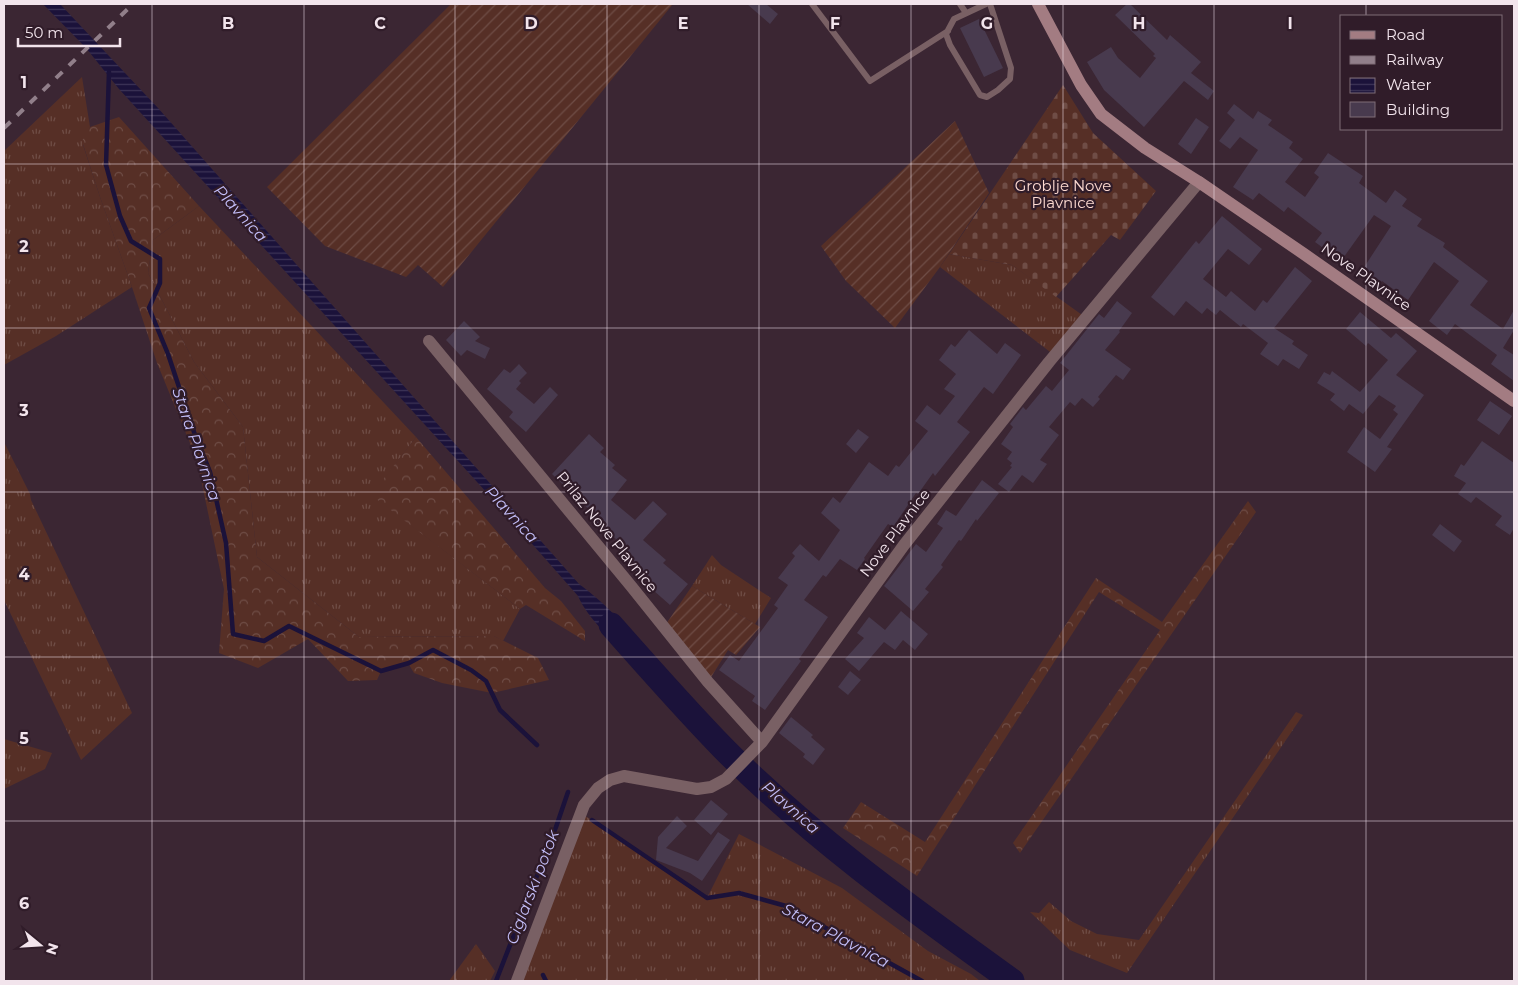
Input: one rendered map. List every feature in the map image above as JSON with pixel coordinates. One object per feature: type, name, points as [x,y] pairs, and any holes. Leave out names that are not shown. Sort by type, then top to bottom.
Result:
[{"type":"street","name":"Nove Plavnice","points":[[1038,4],[1082,85],[1101,114],[1145,148],[1199,182],[1514,401]]},
{"type":"street","name":"Nove Plavnice","points":[[517,981],[584,805],[598,788],[610,780],[624,776],[697,790],[711,787],[726,779],[753,752],[904,545],[1049,362],[1199,182]]},
{"type":"street","name":"Prilaz Nove Plavnice","points":[[429,341],[625,578],[708,682],[762,742]]},
{"type":"lane","points":[[812,4],[870,80],[948,30]]},
{"type":"lane","points":[[960,4],[966,13]]},
{"type":"lane","points":[[986,4],[954,19],[946,34],[950,45],[980,95],[987,97],[1010,79],[1011,68],[990,4]]},
{"type":"green space","points":[[451,4],[673,4],[443,287],[418,265],[406,277],[325,246],[267,187]]},
{"type":"green space","points":[[82,77],[90,127],[83,145],[132,287],[56,336],[4,365],[4,151]]},
{"type":"green space","name":"Groblje Nove Plavnice","points":[[1063,85],[1093,133],[1156,191],[1120,240],[1111,235],[1056,297],[1012,265],[949,254]]},
{"type":"green space","points":[[119,117],[199,206],[153,240],[148,273],[194,362],[243,427],[257,557],[359,637],[494,636],[538,658],[549,680],[492,693],[442,683],[414,673],[408,663],[381,671],[377,680],[348,681],[308,639],[258,668],[219,653],[224,589],[197,460],[157,363],[82,141],[90,127]]},
{"type":"green space","points":[[955,121],[989,193],[940,267],[895,328],[846,281],[821,246]]},
{"type":"green space","points":[[199,206],[416,437],[372,495],[520,609],[503,641],[494,636],[359,637],[257,557],[243,427],[194,362],[148,273],[153,240]]},
{"type":"green space","points":[[949,254],[1012,265],[1085,317],[1054,355],[940,267]]},
{"type":"green space","points":[[416,437],[545,588],[561,601],[585,631],[585,641],[526,605],[520,609],[371,495]]},
{"type":"green space","points":[[4,442],[132,713],[81,760],[4,600]]},
{"type":"green space","points":[[1248,501],[1256,512],[1020,853],[1013,843],[1160,630],[1099,592],[917,876],[843,828],[861,802],[925,842],[1096,578],[1162,622]]},
{"type":"green space","points":[[712,555],[721,565],[771,598],[755,624],[692,586]]},
{"type":"green space","points":[[692,586],[760,627],[736,655],[728,650],[708,682],[664,627]]},
{"type":"green space","points":[[1296,712],[1303,715],[1127,973],[1070,950],[1030,912],[1039,913],[1049,902],[1071,921],[1097,934],[1139,940]]},
{"type":"green space","points":[[4,739],[52,753],[45,769],[4,789]]},
{"type":"green space","points":[[581,813],[707,898],[739,834],[842,888],[928,951],[971,974],[980,981],[517,981]]},
{"type":"green space","points":[[476,944],[495,971],[490,981],[449,981]]},
{"type":"water","points":[[43,4],[60,4],[158,108],[579,584],[619,619],[638,644],[635,651],[618,643],[594,621],[578,596],[498,505],[119,89],[86,48]]},
{"type":"building","points":[[747,4],[766,4],[778,14],[770,24]]},
{"type":"building","points":[[1127,4],[1130,4],[1167,40],[1170,35],[1201,62],[1191,73],[1214,91],[1208,100],[1184,81],[1144,127],[1104,90],[1087,62],[1111,47],[1118,58],[1140,78],[1156,58],[1153,56],[1155,54],[1115,15]]},
{"type":"building","points":[[979,19],[1003,68],[984,77],[960,28]]},
{"type":"building","points":[[1234,104],[1253,119],[1258,111],[1272,120],[1268,125],[1293,142],[1289,148],[1303,159],[1285,182],[1305,197],[1319,177],[1314,173],[1328,153],[1363,176],[1359,183],[1386,203],[1395,190],[1407,199],[1402,206],[1422,219],[1417,226],[1445,243],[1443,247],[1488,281],[1470,305],[1503,329],[1514,310],[1514,330],[1503,348],[1514,355],[1514,381],[1491,364],[1497,355],[1455,324],[1447,335],[1429,321],[1459,281],[1434,262],[1408,300],[1382,281],[1380,284],[1361,272],[1391,226],[1374,215],[1341,261],[1315,242],[1322,233],[1288,207],[1284,212],[1259,193],[1253,200],[1233,187],[1258,150],[1240,137],[1230,149],[1219,141],[1235,120],[1227,113]]},
{"type":"building","points":[[1196,118],[1209,127],[1191,154],[1178,144]]},
{"type":"building","points":[[1222,216],[1262,249],[1249,265],[1228,249],[1203,279],[1226,297],[1231,291],[1255,311],[1263,300],[1267,303],[1295,267],[1312,281],[1274,328],[1294,341],[1292,344],[1308,355],[1299,369],[1283,359],[1278,366],[1260,354],[1268,343],[1243,324],[1241,327],[1220,310],[1216,315],[1207,308],[1202,314],[1186,301],[1174,316],[1151,297],[1196,241],[1199,244]]},
{"type":"building","points":[[1117,301],[1132,313],[1120,332],[1105,350],[1131,369],[1123,380],[1116,375],[1098,397],[1100,399],[1093,407],[1082,398],[1075,406],[1070,402],[1049,427],[1059,435],[1040,460],[1047,464],[1033,483],[1022,475],[1009,492],[998,484],[1012,467],[1010,466],[1012,463],[1007,459],[1012,452],[1001,444],[1013,427],[1010,424],[1023,407],[1026,410],[1046,386],[1052,391],[1069,370],[1060,363],[1099,314],[1104,318]]},
{"type":"building","points":[[1360,312],[1391,338],[1396,333],[1417,351],[1396,375],[1424,395],[1387,447],[1392,449],[1375,472],[1347,452],[1364,427],[1380,439],[1398,414],[1393,410],[1396,406],[1379,395],[1363,414],[1349,404],[1344,411],[1330,400],[1335,394],[1317,383],[1324,372],[1330,375],[1332,371],[1360,392],[1388,360],[1368,343],[1366,346],[1346,329]]},
{"type":"building","points":[[464,321],[480,337],[475,341],[490,348],[485,359],[467,350],[461,356],[446,340]]},
{"type":"building","points":[[969,330],[997,354],[1005,343],[1021,355],[993,394],[984,387],[957,422],[970,432],[935,476],[933,473],[918,494],[916,493],[893,527],[888,524],[857,570],[840,559],[826,577],[823,575],[804,600],[828,617],[799,659],[801,661],[765,710],[752,701],[755,696],[719,670],[730,655],[739,661],[778,608],[774,605],[788,585],[778,578],[795,556],[792,553],[800,544],[819,561],[840,530],[821,513],[833,497],[840,503],[869,462],[888,476],[896,465],[899,467],[928,431],[915,421],[927,405],[940,415],[955,396],[944,389],[956,374],[939,360],[951,344],[955,347]]},
{"type":"building","points":[[519,364],[527,373],[519,381],[521,383],[516,389],[534,404],[550,387],[558,395],[526,432],[509,417],[513,412],[487,389],[504,369],[510,373]]},
{"type":"building","points":[[1490,401],[1512,416],[1499,435],[1477,420]]},
{"type":"building","points":[[858,429],[869,437],[856,453],[846,444]]},
{"type":"building","points":[[589,434],[604,448],[600,452],[615,465],[612,468],[627,480],[611,500],[635,520],[653,501],[667,514],[643,540],[666,560],[663,563],[688,584],[670,605],[653,590],[656,587],[631,566],[633,564],[612,544],[616,539],[591,518],[595,514],[571,494],[552,474]]},
{"type":"building","points":[[1482,441],[1514,463],[1514,528],[1510,535],[1495,525],[1502,516],[1476,497],[1471,503],[1458,494],[1466,483],[1454,476],[1461,464],[1464,466]]},
{"type":"building","points":[[982,480],[999,493],[977,521],[976,519],[961,541],[959,540],[941,565],[943,567],[925,589],[929,592],[913,611],[884,586],[916,544],[926,552],[943,528],[937,524],[946,510],[956,516]]},
{"type":"building","points":[[1440,524],[1462,541],[1454,552],[1432,535]]},
{"type":"building","points":[[901,611],[928,634],[915,650],[903,640],[895,650],[884,642],[859,671],[845,659],[864,638],[857,633],[869,617],[885,630]]},
{"type":"building","points":[[850,671],[861,680],[848,695],[838,687]]},
{"type":"building","points":[[791,717],[813,735],[811,737],[825,749],[813,765],[803,757],[805,754],[779,733]]},
{"type":"building","points":[[711,800],[728,814],[711,835],[694,820]]},
{"type":"building","points":[[677,816],[687,826],[666,848],[698,861],[718,832],[730,840],[702,881],[690,873],[656,860],[658,837]]},
{"type":"waterway","name":"Stara Plavnica","points":[[109,72],[106,165],[120,216],[131,241],[160,259],[160,283],[149,308],[168,354],[194,432],[210,472],[226,543],[233,634],[264,641],[289,626],[381,671],[409,663],[433,650],[471,670],[486,681],[500,710],[537,745]]},
{"type":"waterway","name":"Plavnica","points":[[611,625],[724,749],[757,781],[863,871],[1012,981]]},
{"type":"waterway","name":"Ciglarski potok","points":[[496,981],[568,792]]},
{"type":"waterway","name":"Stara Plavnica","points":[[592,820],[707,898],[739,893],[786,906],[922,981]]},
{"type":"waterway","points":[[543,975],[546,981]]},
{"type":"railway","points":[[4,128],[133,4]]}]
